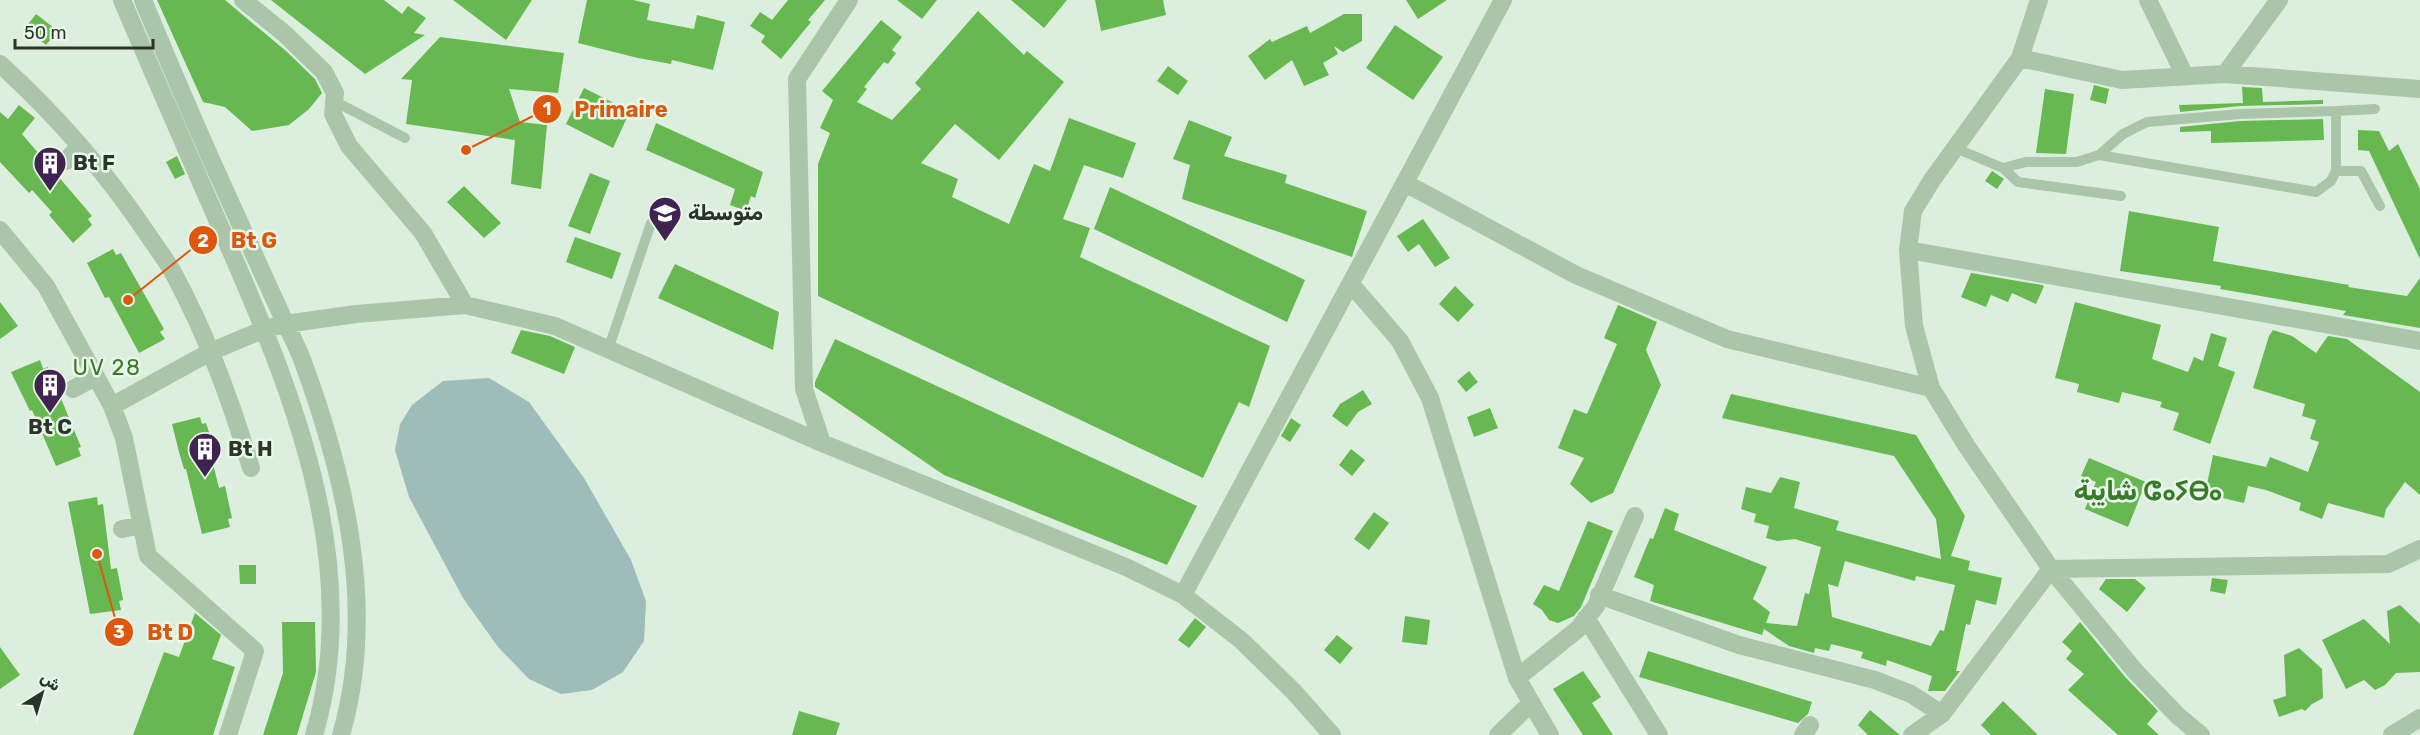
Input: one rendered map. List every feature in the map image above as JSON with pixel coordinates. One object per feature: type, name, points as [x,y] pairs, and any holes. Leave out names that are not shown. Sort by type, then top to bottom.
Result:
[{"type":"street","points":[[122,0],[265,329],[312,467],[325,537],[329,573],[331,638],[327,675],[314,735]]},
{"type":"street","points":[[143,0],[225,192],[302,360],[333,453],[350,537],[356,586],[357,631],[353,676],[341,735]]},
{"type":"street","points":[[243,0],[285,33],[324,72],[335,93],[333,114],[349,146],[423,233],[465,305]]},
{"type":"street","points":[[822,444],[804,389],[797,79],[849,0]]},
{"type":"street","points":[[1183,595],[1503,0]]},
{"type":"street","points":[[2039,0],[2020,58],[1932,180],[1913,211],[1908,250],[1914,326],[1931,388],[1966,445],[2051,569],[2135,671],[2178,716],[2201,735]]},
{"type":"street","points":[[2148,0],[2185,76]]},
{"type":"street","points":[[2225,74],[2279,0]]},
{"type":"street","points":[[2020,58],[2122,80],[2225,74],[2420,89]]},
{"type":"street","points":[[0,64],[34,95],[124,199],[157,264],[176,277],[210,351],[233,435],[251,468]]},
{"type":"street","points":[[66,161],[80,146]]},
{"type":"street","points":[[1405,183],[1576,275],[1727,339],[1931,388]]},
{"type":"street","points":[[0,230],[6,249],[46,286],[112,406],[123,438],[148,556],[255,651],[228,735]]},
{"type":"street","points":[[1908,250],[2420,341]]},
{"type":"street","points":[[1351,284],[1400,341],[1430,398],[1517,678],[1551,735]]},
{"type":"street","points":[[112,406],[210,351],[265,329],[285,324],[356,314],[465,305],[555,326],[822,444],[1126,567],[1183,595],[1242,641],[1295,693],[1332,735]]},
{"type":"street","points":[[73,389],[95,377]]},
{"type":"street","points":[[1517,678],[1578,629],[1596,606],[1635,516]]},
{"type":"street","points":[[122,529],[142,525]]},
{"type":"street","points":[[2051,569],[2388,564],[2420,549]]},
{"type":"street","points":[[1912,735],[1942,714],[2051,569]]},
{"type":"street","points":[[1599,595],[1739,645],[1875,680],[1911,694],[1942,714]]},
{"type":"street","points":[[1587,618],[1659,735]]},
{"type":"street","points":[[1498,735],[1531,703]]},
{"type":"street","points":[[2392,735],[2420,718]]},
{"type":"lane","points":[[334,101],[405,138]]},
{"type":"lane","points":[[2003,168],[2026,162],[2077,162],[2099,155],[2123,134],[2147,122],[2240,114],[2375,109]]},
{"type":"lane","points":[[2099,155],[2316,192],[2331,181],[2336,171],[2336,111]]},
{"type":"lane","points":[[1955,148],[2003,168],[2018,182],[2121,196]]},
{"type":"lane","points":[[2336,171],[2361,171],[2380,207]]},
{"type":"lane","points":[[608,350],[651,223]]},
{"type":"shaded area","points":[[489,378],[529,402],[584,478],[631,560],[646,601],[644,641],[623,672],[592,690],[561,694],[529,679],[498,647],[463,598],[409,497],[395,450],[400,424],[412,405],[443,381]]},
{"type":"building","points":[[157,0],[225,0],[286,51],[315,79],[322,93],[309,109],[289,125],[252,131],[225,107],[203,102]]},
{"type":"building","points":[[271,0],[384,0],[402,14],[408,6],[426,18],[414,33],[425,35],[365,74]]},
{"type":"building","points":[[453,0],[532,0],[506,40]]},
{"type":"building","points":[[587,0],[633,0],[650,4],[647,20],[694,29],[697,15],[725,22],[713,70],[672,60],[671,64],[638,58],[578,43]]},
{"type":"building","points":[[788,0],[825,0],[808,20],[811,22],[781,59],[761,42],[765,36],[750,26],[760,12],[772,20]]},
{"type":"building","points":[[897,0],[937,0],[922,19]]},
{"type":"building","points":[[1011,0],[1067,0],[1044,28]]},
{"type":"building","points":[[1095,0],[1163,0],[1166,15],[1101,31]]},
{"type":"building","points":[[1406,0],[1447,0],[1418,19]]},
{"type":"building","points":[[978,11],[1024,55],[1027,51],[1064,82],[999,160],[955,124],[921,163],[958,179],[952,197],[1009,224],[1034,164],[1050,171],[1069,118],[1136,143],[1123,178],[1084,165],[1063,219],[1090,228],[1080,257],[1270,346],[1249,407],[1239,402],[1203,478],[818,296],[818,164],[830,133],[820,128],[833,100],[822,91],[881,20],[902,37],[892,50],[896,53],[888,64],[884,62],[864,87],[867,89],[857,102],[892,120],[921,89],[915,83]]},
{"type":"building","points":[[36,14],[58,31],[46,45],[25,28]]},
{"type":"building","points":[[1344,14],[1362,14],[1362,41],[1343,52],[1334,46],[1338,54],[1323,63],[1329,75],[1304,86],[1292,60],[1265,80],[1248,56],[1270,39],[1272,42],[1307,26],[1310,33]]},
{"type":"building","points":[[1395,25],[1443,57],[1413,100],[1366,68]]},
{"type":"building","points":[[440,37],[564,53],[558,93],[509,89],[520,122],[547,125],[541,189],[511,184],[515,140],[406,124],[412,80],[401,79]]},
{"type":"building","points":[[1168,66],[1188,81],[1178,95],[1157,81]]},
{"type":"building","points":[[2094,85],[2109,89],[2106,104],[2090,100]]},
{"type":"building","points":[[2242,87],[2262,88],[2263,102],[2323,100],[2323,104],[2240,106],[2180,112],[2179,105],[2243,103]]},
{"type":"building","points":[[584,88],[630,111],[613,148],[566,124]]},
{"type":"building","points":[[2045,89],[2074,94],[2066,154],[2036,153]]},
{"type":"building","name":"Bt F","points":[[19,105],[35,118],[22,134],[92,216],[88,219],[92,225],[73,243],[49,215],[52,212],[32,190],[29,193],[0,162],[0,112],[8,119]]},
{"type":"building","points":[[2323,119],[2324,140],[2211,143],[2211,131],[2180,132],[2180,127],[2240,121]]},
{"type":"building","points":[[1189,120],[1232,137],[1224,156],[1287,175],[1285,183],[1367,211],[1352,257],[1182,199],[1190,165],[1173,159]]},
{"type":"building","points":[[656,123],[763,172],[755,198],[751,196],[746,211],[730,205],[735,189],[646,150]]},
{"type":"building","points":[[2358,130],[2379,131],[2389,151],[2398,144],[2420,189],[2420,259],[2369,151],[2358,150]]},
{"type":"building","points":[[177,156],[185,174],[175,179],[166,162]]},
{"type":"building","points":[[1992,171],[2004,179],[1997,189],[1985,181]]},
{"type":"building","points":[[590,173],[610,181],[590,234],[568,226]]},
{"type":"building","points":[[464,186],[501,223],[484,238],[447,202]]},
{"type":"building","points":[[1110,187],[1305,280],[1287,322],[1094,229]]},
{"type":"building","points":[[2129,211],[2219,227],[2213,261],[2407,296],[2420,278],[2420,328],[2343,315],[2346,311],[2220,289],[2221,286],[2120,271]]},
{"type":"building","points":[[1423,219],[1450,258],[1435,267],[1419,244],[1408,252],[1397,236]]},
{"type":"building","points":[[210,231],[215,244],[205,249],[199,236]]},
{"type":"building","points":[[575,237],[621,253],[612,279],[566,262]]},
{"type":"building","points":[[113,249],[116,255],[121,253],[164,329],[160,332],[165,339],[139,353],[109,297],[105,298],[87,263]]},
{"type":"building","points":[[675,264],[779,312],[773,350],[658,298]]},
{"type":"building","points":[[1971,273],[2044,286],[2036,304],[2012,293],[2008,302],[1991,295],[1986,307],[1961,297]]},
{"type":"building","points":[[1455,286],[1474,305],[1458,322],[1439,304]]},
{"type":"building","points":[[0,302],[18,326],[0,339]]},
{"type":"building","points":[[2075,302],[2161,325],[2152,359],[2188,372],[2194,357],[2203,361],[2211,333],[2227,338],[2218,366],[2235,372],[2210,444],[2173,430],[2179,413],[2160,407],[2162,402],[2122,392],[2119,403],[2077,392],[2079,384],[2055,378]]},
{"type":"building","points":[[1618,305],[1657,322],[1646,350],[1661,385],[1613,493],[1591,503],[1570,484],[1584,458],[1558,448],[1574,409],[1587,414],[1617,344],[1604,338]]},
{"type":"building","points":[[521,330],[550,336],[575,347],[564,374],[511,353]]},
{"type":"building","points":[[2273,330],[2292,336],[2316,353],[2328,336],[2347,339],[2420,392],[2420,495],[2405,482],[2386,509],[2384,518],[2328,503],[2322,519],[2299,510],[2301,503],[2248,486],[2244,503],[2205,494],[2213,455],[2266,467],[2270,457],[2308,472],[2319,442],[2310,439],[2316,420],[2302,416],[2305,404],[2253,388],[2269,336]]},
{"type":"building","points":[[835,339],[1197,506],[1167,565],[944,475],[815,387],[815,382]]},
{"type":"building","name":"Bt C","points":[[40,360],[43,369],[48,367],[81,447],[78,448],[81,456],[56,466],[32,410],[30,411],[11,372]]},
{"type":"building","points":[[1469,371],[1478,382],[1466,392],[1457,381]]},
{"type":"building","points":[[1363,390],[1372,404],[1358,412],[1347,427],[1332,416],[1340,404]]},
{"type":"building","points":[[1731,394],[1916,435],[1965,516],[1951,556],[1970,561],[1968,570],[2002,578],[1996,605],[1976,600],[1970,625],[1966,624],[1956,671],[1960,671],[1945,691],[1928,691],[1932,676],[1887,660],[1886,666],[1861,658],[1863,652],[1831,644],[1829,651],[1815,648],[1814,653],[1789,646],[1764,629],[1762,635],[1650,601],[1654,585],[1634,577],[1665,508],[1679,514],[1674,530],[1767,567],[1753,599],[1770,612],[1766,623],[1797,626],[1805,593],[1809,594],[1821,547],[1795,539],[1777,541],[1766,538],[1769,526],[1754,522],[1756,514],[1741,509],[1746,487],[1771,493],[1780,477],[1800,482],[1794,508],[1839,521],[1836,530],[1941,559],[1936,519],[1894,456],[1722,418]],"holes":[[[1845,561],[1915,581],[1916,576],[1955,585],[1944,631],[1940,630],[1931,646],[1832,617],[1828,584],[1838,587]]]},
{"type":"building","points":[[1490,408],[1498,428],[1474,437],[1467,417]]},
{"type":"building","name":"Bt H","points":[[200,417],[202,424],[206,423],[212,441],[215,455],[211,456],[219,488],[225,486],[232,518],[228,519],[230,527],[202,534],[172,424]]},
{"type":"building","points":[[1291,418],[1301,425],[1290,442],[1281,436]]},
{"type":"building","points":[[1351,449],[1365,460],[1352,476],[1339,465]]},
{"type":"building","points":[[2089,458],[2146,482],[2128,527],[2085,509],[2096,482],[2081,476]]},
{"type":"building","points":[[97,497],[98,505],[103,504],[111,569],[117,568],[123,600],[119,601],[121,610],[90,614],[68,502]]},
{"type":"building","points":[[1374,512],[1389,523],[1369,550],[1354,539]]},
{"type":"building","points":[[1588,521],[1613,531],[1581,607],[1574,616],[1558,623],[1549,620],[1542,610],[1533,604],[1544,585],[1559,591]]},
{"type":"building","points":[[239,565],[256,565],[256,584],[240,584]]},
{"type":"building","points":[[2212,578],[2228,580],[2225,594],[2210,591]]},
{"type":"building","points":[[2106,579],[2135,579],[2146,588],[2127,612],[2099,589]]},
{"type":"building","points":[[2400,605],[2420,624],[2420,672],[2396,673],[2385,685],[2375,690],[2364,680],[2346,689],[2322,640],[2364,619],[2390,644],[2387,611]]},
{"type":"building","points":[[195,613],[221,635],[212,659],[235,667],[213,735],[133,735],[164,652],[179,657]]},
{"type":"building","points":[[1405,616],[1430,620],[1427,645],[1402,642]]},
{"type":"building","points":[[1195,618],[1206,627],[1189,648],[1178,640]]},
{"type":"building","points":[[282,622],[315,622],[316,672],[297,735],[263,735],[283,673]]},
{"type":"building","points":[[2080,622],[2126,678],[2158,711],[2147,724],[2159,735],[2118,735],[2068,690],[2084,674],[2066,659],[2072,651],[2062,642]]},
{"type":"building","points":[[1337,635],[1353,648],[1340,664],[1324,650]]},
{"type":"building","points":[[0,647],[20,675],[0,689]]},
{"type":"building","points":[[2299,648],[2322,669],[2323,698],[2305,711],[2302,709],[2279,717],[2273,700],[2286,696],[2284,655]]},
{"type":"building","points":[[1648,651],[1812,702],[1808,714],[1798,723],[1639,677]]},
{"type":"building","points":[[1583,671],[1601,697],[1592,703],[1613,735],[1583,735],[1553,689]]},
{"type":"building","points":[[2003,701],[2038,735],[1991,735],[1981,725]]},
{"type":"building","points":[[1870,710],[1900,735],[1868,735],[1858,725]]},
{"type":"building","points":[[799,711],[840,723],[836,735],[792,735]]},
{"type":"place","name":"Primaire","points":[[466,150]]},
{"type":"place","name":"Bt F","points":[[50,192]]},
{"type":"place","name":"متوسطة","points":[[665,242]]},
{"type":"place","name":"Bt G","points":[[128,300]]},
{"type":"place","name":"Bt C","points":[[50,414]]},
{"type":"place","name":"Bt H","points":[[205,478]]},
{"type":"place","name":"Bt D","points":[[97,554]]},
{"type":"district","name":"UV 28","points":[[107,367]]},
{"type":"district","name":"شايبة ⵛⴰⵢⴱⴰ","points":[[2148,491]]}]
